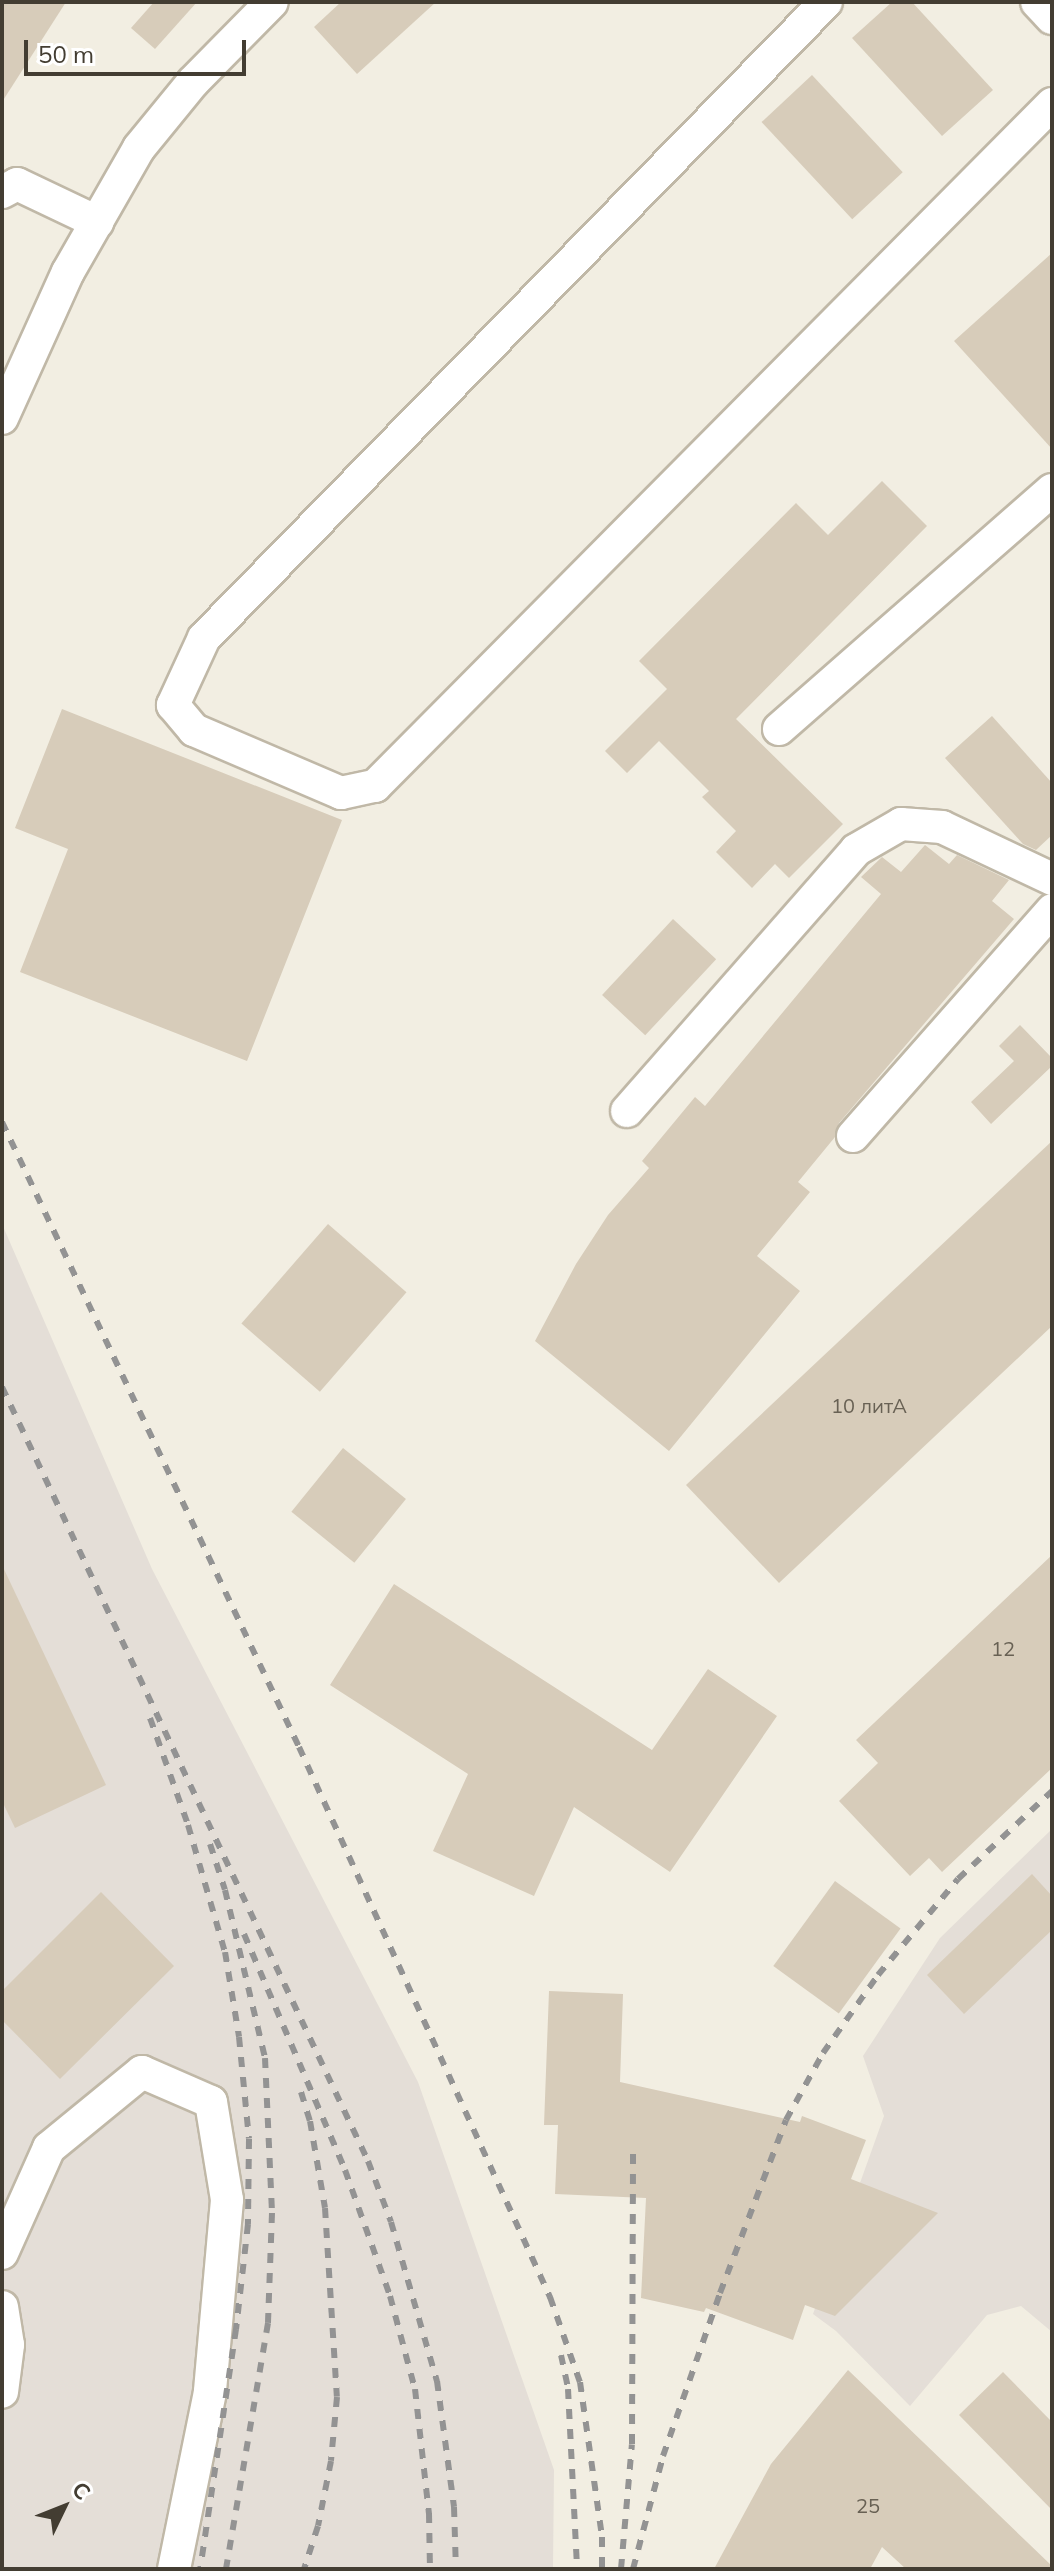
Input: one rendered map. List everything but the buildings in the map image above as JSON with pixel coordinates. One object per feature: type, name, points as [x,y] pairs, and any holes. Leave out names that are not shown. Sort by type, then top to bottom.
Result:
[{"type":"street","points":[[2,418],[68,272],[139,148],[193,82],[272,2]]},
{"type":"street","points":[[826,2],[204,638],[173,705],[194,730],[341,793],[375,786],[1052,104]]},
{"type":"street","points":[[1037,2],[1052,18]]},
{"type":"street","points":[[2,192],[17,184],[97,222]]},
{"type":"street","points":[[779,729],[1052,490]]},
{"type":"street","points":[[627,1111],[856,850],[901,824],[942,827],[1052,879]]},
{"type":"street","points":[[853,1136],[1052,910]]},
{"type":"street","points":[[2,2253],[49,2148],[142,2072],[211,2102],[227,2200],[210,2392],[174,2569]]},
{"type":"street","points":[[2,2307],[8,2345],[2,2392]]},
{"type":"shaded area","points":[[2,1224],[152,1569],[418,2082],[554,2470],[553,2569],[2,2569]]},
{"type":"shaded area","points":[[1052,1829],[1052,2332],[1021,2306],[987,2315],[910,2406],[836,2331],[813,2314],[884,2116],[863,2056],[940,1938]]},
{"type":"railway","points":[[2,1122],[299,1747],[550,2297],[580,2382],[602,2537],[602,2569]]},
{"type":"railway","points":[[2,1387],[368,2161],[391,2222],[437,2381],[454,2507],[456,2569]]},
{"type":"railway","points":[[150,1718],[188,1825],[225,1952],[239,2037],[249,2139],[248,2224],[236,2329],[200,2569]]},
{"type":"railway","points":[[633,2569],[663,2456],[720,2293],[786,2120],[823,2053],[878,1975],[958,1879],[1052,1791]]},
{"type":"railway","points":[[210,1844],[225,1890],[265,2058],[272,2213],[268,2323],[226,2569]]},
{"type":"railway","points":[[244,1934],[345,2170],[390,2296],[415,2389],[429,2513],[430,2569]]},
{"type":"railway","points":[[301,2092],[310,2121],[325,2208],[337,2397],[331,2461],[318,2526],[304,2569]]},
{"type":"railway","points":[[621,2569],[632,2444],[633,2150]]},
{"type":"railway","points":[[561,2355],[568,2389],[577,2569]]}]
